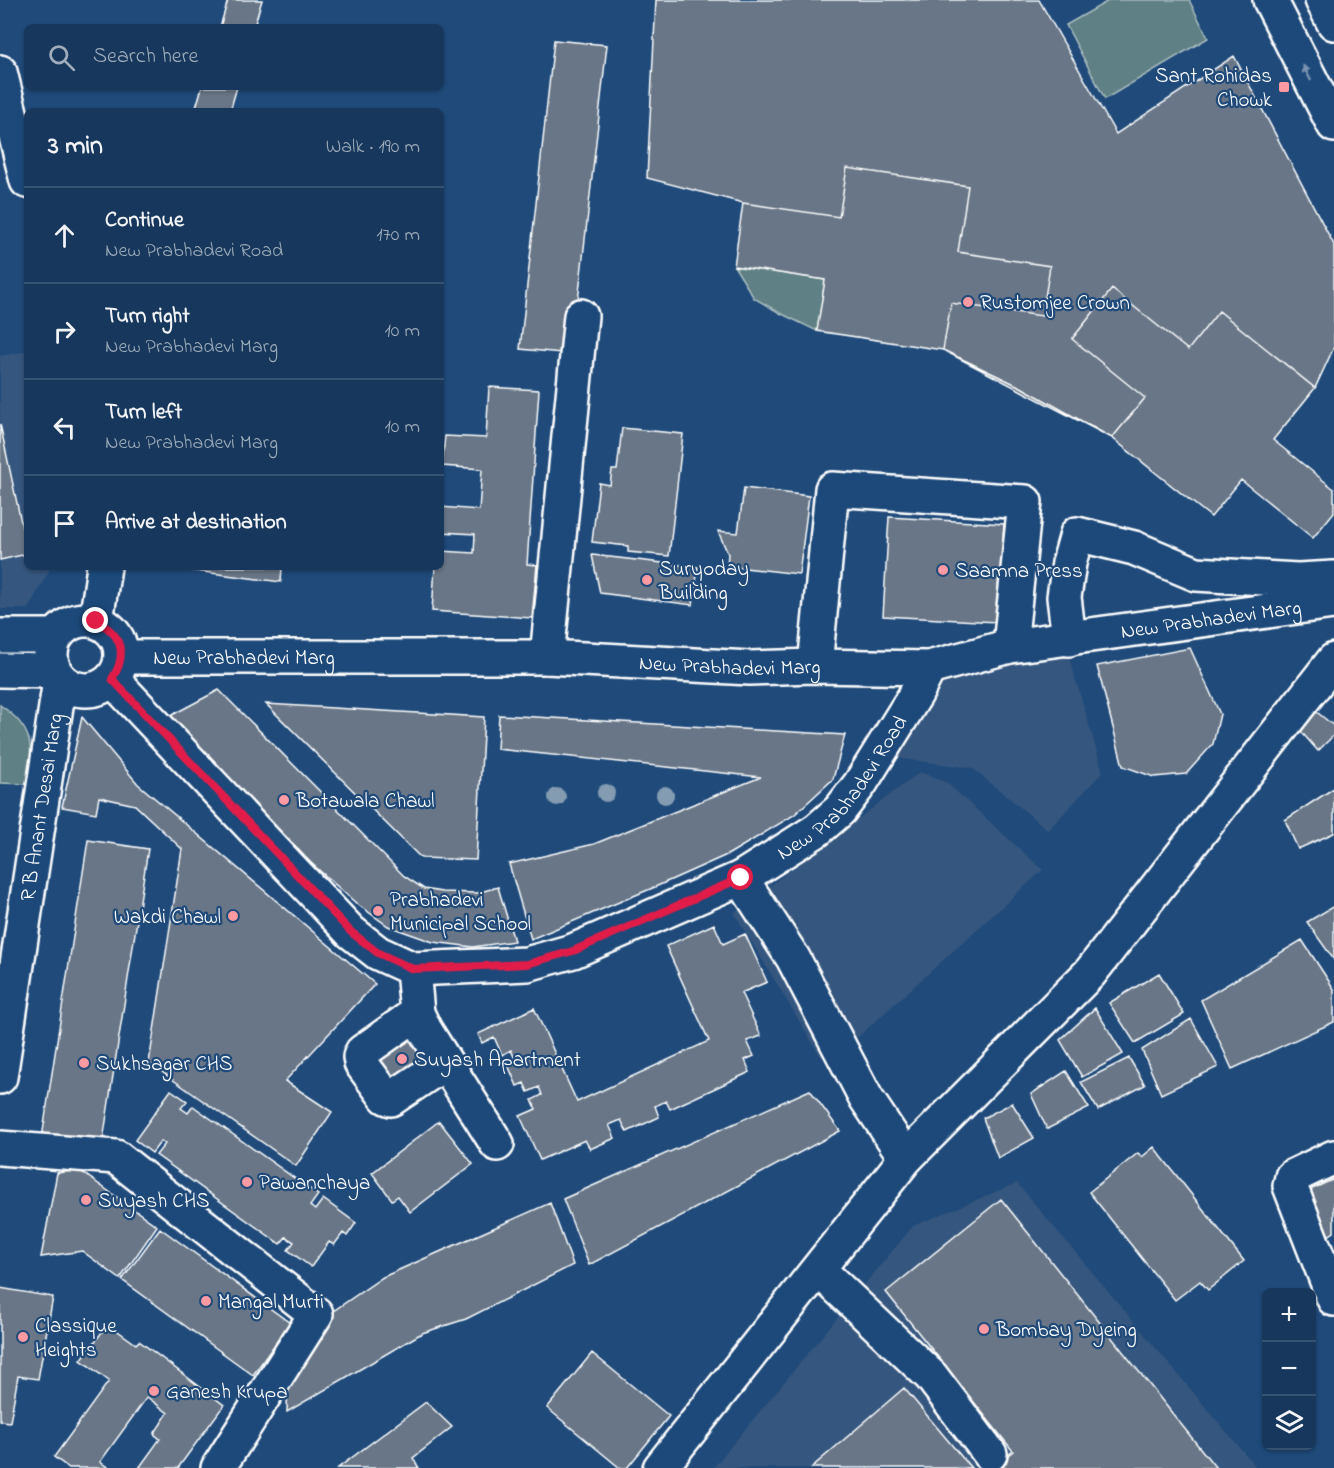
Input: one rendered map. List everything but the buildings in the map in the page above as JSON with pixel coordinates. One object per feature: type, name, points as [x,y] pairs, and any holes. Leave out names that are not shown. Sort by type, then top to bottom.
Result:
[{"type":"street","points":[[1270,0],[1334,125]]},
{"type":"street","points":[[1322,0],[1334,23]]},
{"type":"street","points":[[0,72],[24,168]]},
{"type":"street","points":[[547,657],[581,316]]},
{"type":"street","points":[[815,666],[832,489],[1025,502],[1010,646]]},
{"type":"street","points":[[1069,639],[1064,597],[1069,563],[1077,534],[1134,548],[1196,574],[1298,580],[1334,578]]},
{"type":"street","points":[[96,621],[104,570]]},
{"type":"street","name":"New Prabhadevi Marg","points":[[0,670],[57,675],[69,687],[81,691],[104,686],[117,668],[547,657],[750,668],[815,666],[929,668],[1010,646],[1334,602]]},
{"type":"street","points":[[57,675],[50,660],[55,636],[73,622],[84,619],[96,621],[115,634],[120,645],[117,668]]},
{"type":"street","points":[[0,636],[55,636]]},
{"type":"street","points":[[660,1468],[906,1158],[1090,973],[1334,660]]},
{"type":"street","name":"New Prabhadevi Road","points":[[117,668],[351,932],[378,953],[413,969],[537,963],[573,951],[741,878],[817,830],[840,810],[860,784],[916,694],[929,668]]},
{"type":"street","name":"R B Anant Desai Marg","points":[[0,1077],[57,675]]},
{"type":"street","points":[[741,878],[793,958],[866,1098],[906,1158]]},
{"type":"street","points":[[413,969],[417,1013],[445,1063],[497,1144]]},
{"type":"street","points":[[417,1013],[362,1052],[361,1063],[386,1097],[391,1099],[445,1063]]},
{"type":"street","points":[[0,1148],[116,1157],[316,1314],[218,1468]]},
{"type":"street","points":[[1334,1157],[1292,1177],[1290,1181],[1334,1299]]},
{"type":"street","points":[[819,1270],[931,1376],[990,1454]]},
{"type":"shaded area","points":[[24,352],[24,570],[49,570],[28,609],[0,609],[0,356]]},
{"type":"shaded area","points":[[1069,657],[1103,772],[1048,830],[972,768],[895,758],[946,671]]},
{"type":"shaded area","points":[[920,772],[947,783],[1043,870],[849,1045],[821,1057],[734,913]]},
{"type":"shaded area","name":"Bombay Dyeing","points":[[1017,1183],[1257,1468],[713,1468],[913,1226]]},
{"type":"green space","points":[[1110,0],[1189,0],[1208,38],[1105,99],[1066,25]]},
{"type":"green space","points":[[734,266],[825,280],[817,331],[754,298]]},
{"type":"green space","points":[[0,705],[20,722],[29,739],[31,759],[29,784],[0,783]]},
{"type":"place","name":"Sant Rohidas Chowk","points":[[1284,87]]},
{"type":"place","name":"Rustomjee Crown","points":[[968,302]]},
{"type":"place","name":"Saamna Press","points":[[943,570]]},
{"type":"place","name":"Suryoday Building","points":[[647,580]]},
{"type":"place","name":"Botawala Chawl","points":[[284,800]]},
{"type":"place","name":"Prabhadevi Municipal School","points":[[378,911]]},
{"type":"place","name":"Wakdi Chawl","points":[[233,916]]},
{"type":"place","name":"Suyash Apartment","points":[[402,1059]]},
{"type":"place","name":"Sukhsagar CHS","points":[[84,1063]]},
{"type":"place","name":"Pawanchaya","points":[[247,1182]]},
{"type":"place","name":"Suyash CHS","points":[[86,1200]]},
{"type":"place","name":"Mangal Murti","points":[[206,1301]]},
{"type":"place","name":"Bombay Dyeing","points":[[984,1329]]},
{"type":"place","name":"Classique Heights","points":[[23,1337]]},
{"type":"place","name":"Ganesh Krupa","points":[[154,1391]]},
{"type":"route","points":[[96,621],[115,634],[120,645],[119,669],[112,679],[351,932],[378,953],[413,969],[537,963],[573,951],[741,878]]}]
